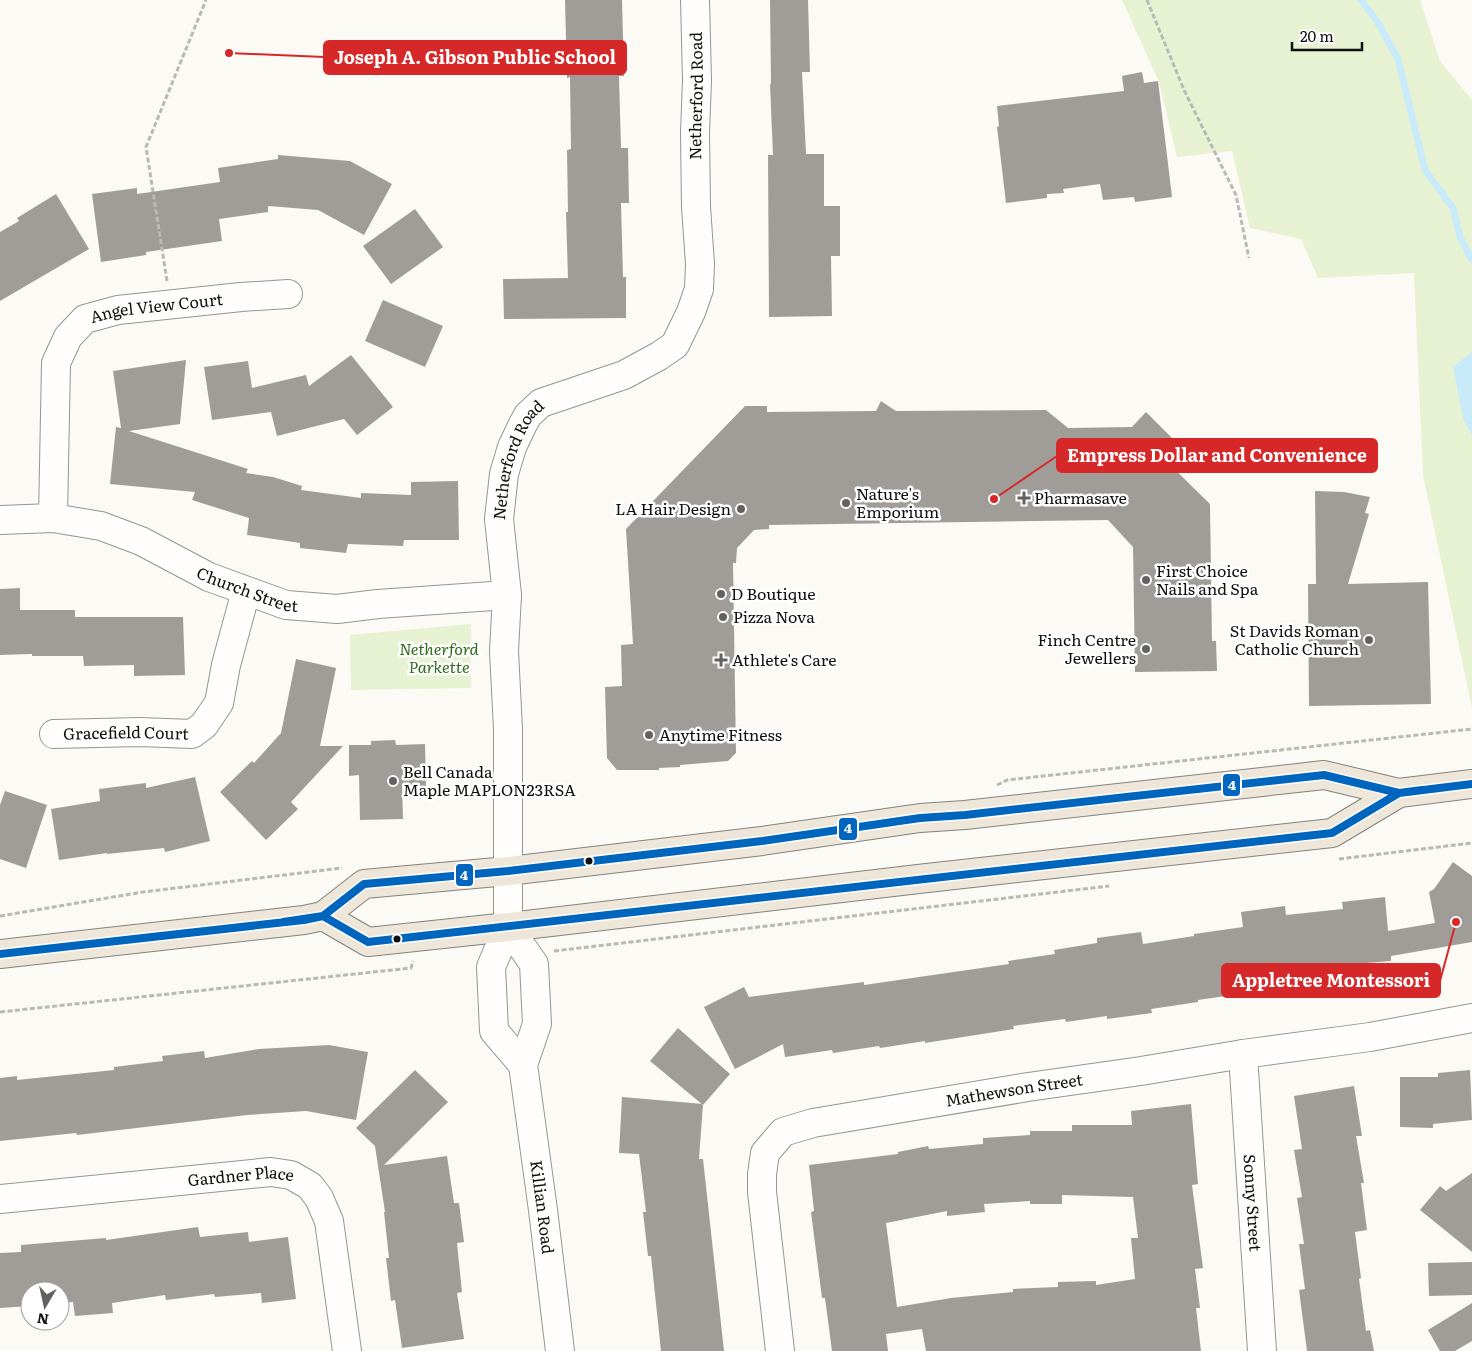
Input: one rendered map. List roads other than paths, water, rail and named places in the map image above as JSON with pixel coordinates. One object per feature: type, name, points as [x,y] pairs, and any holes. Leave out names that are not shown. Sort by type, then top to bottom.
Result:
[{"type":"main road","points":[[0,954],[295,921],[323,916],[364,884],[508,870],[762,841],[920,818],[974,814],[1324,774],[1399,793],[1472,784]]},
{"type":"main road","points":[[323,916],[368,942],[508,927],[1332,832],[1399,793]]},
{"type":"street","name":"Netherford Road","points":[[508,927],[508,729],[504,650],[507,595],[499,519],[504,474],[512,447],[528,415],[541,402],[624,375],[659,356],[675,345],[691,312],[699,289],[700,264],[696,207],[695,133],[697,80],[695,0]]},
{"type":"street","name":"Angel View Court","points":[[54,518],[56,363],[68,337],[85,319],[118,310],[288,294]]},
{"type":"street","name":"Church Street","points":[[0,520],[54,518],[102,526],[142,541],[209,577],[286,605],[336,609],[387,603],[507,595]]},
{"type":"street","name":"Gracefield Court","points":[[54,734],[140,732],[192,734],[204,725],[219,703],[226,665],[246,591]]},
{"type":"street","points":[[508,927],[491,967],[494,1031],[523,1064]]},
{"type":"street","name":"Killian Road","points":[[508,927],[534,964],[537,1024],[523,1064],[560,1351]]},
{"type":"street","name":"Mathewson Street","points":[[780,1351],[762,1192],[762,1174],[765,1154],[783,1132],[813,1123],[1028,1087],[1243,1054],[1370,1037],[1472,1018]]},
{"type":"street","name":"Sonny Street","points":[[1243,1054],[1262,1351]]},
{"type":"street","name":"Gardner Place","points":[[0,1198],[271,1172],[291,1176],[310,1186],[319,1198],[329,1221],[347,1351]]},
{"type":"water","points":[[1472,352],[1472,436],[1463,419],[1453,367]]},
{"type":"waterway","points":[[1361,0],[1377,21],[1398,59],[1425,170],[1453,208],[1460,237],[1472,260]]},
{"type":"place","name":"Joseph A. Gibson Public School","points":[[229,53]]},
{"type":"place","name":"Pharmasave","points":[[1024,498]]},
{"type":"place","name":"Empress Dollar and Convenience","points":[[994,499]]},
{"type":"place","name":"Nature's Emporium","points":[[846,503]]},
{"type":"place","name":"LA Hair Design","points":[[741,509]]},
{"type":"place","name":"First Choice Nails and Spa","points":[[1146,580]]},
{"type":"place","name":"D Boutique","points":[[721,594]]},
{"type":"place","name":"Pizza Nova","points":[[723,617]]},
{"type":"place","name":"St Davids Roman Catholic Church","points":[[1369,640]]},
{"type":"place","name":"Finch Centre Jewellers","points":[[1146,649]]},
{"type":"place","name":"Athlete's Care","points":[[721,660]]},
{"type":"place","name":"Anytime Fitness","points":[[649,735]]},
{"type":"place","name":"Bell Canada Maple MAPLON23RSA","points":[[393,781]]},
{"type":"place","name":"Appletree Montessori","points":[[1456,922]]},
{"type":"park label","name":"Netherford Parkette","points":[[439,658]]}]
